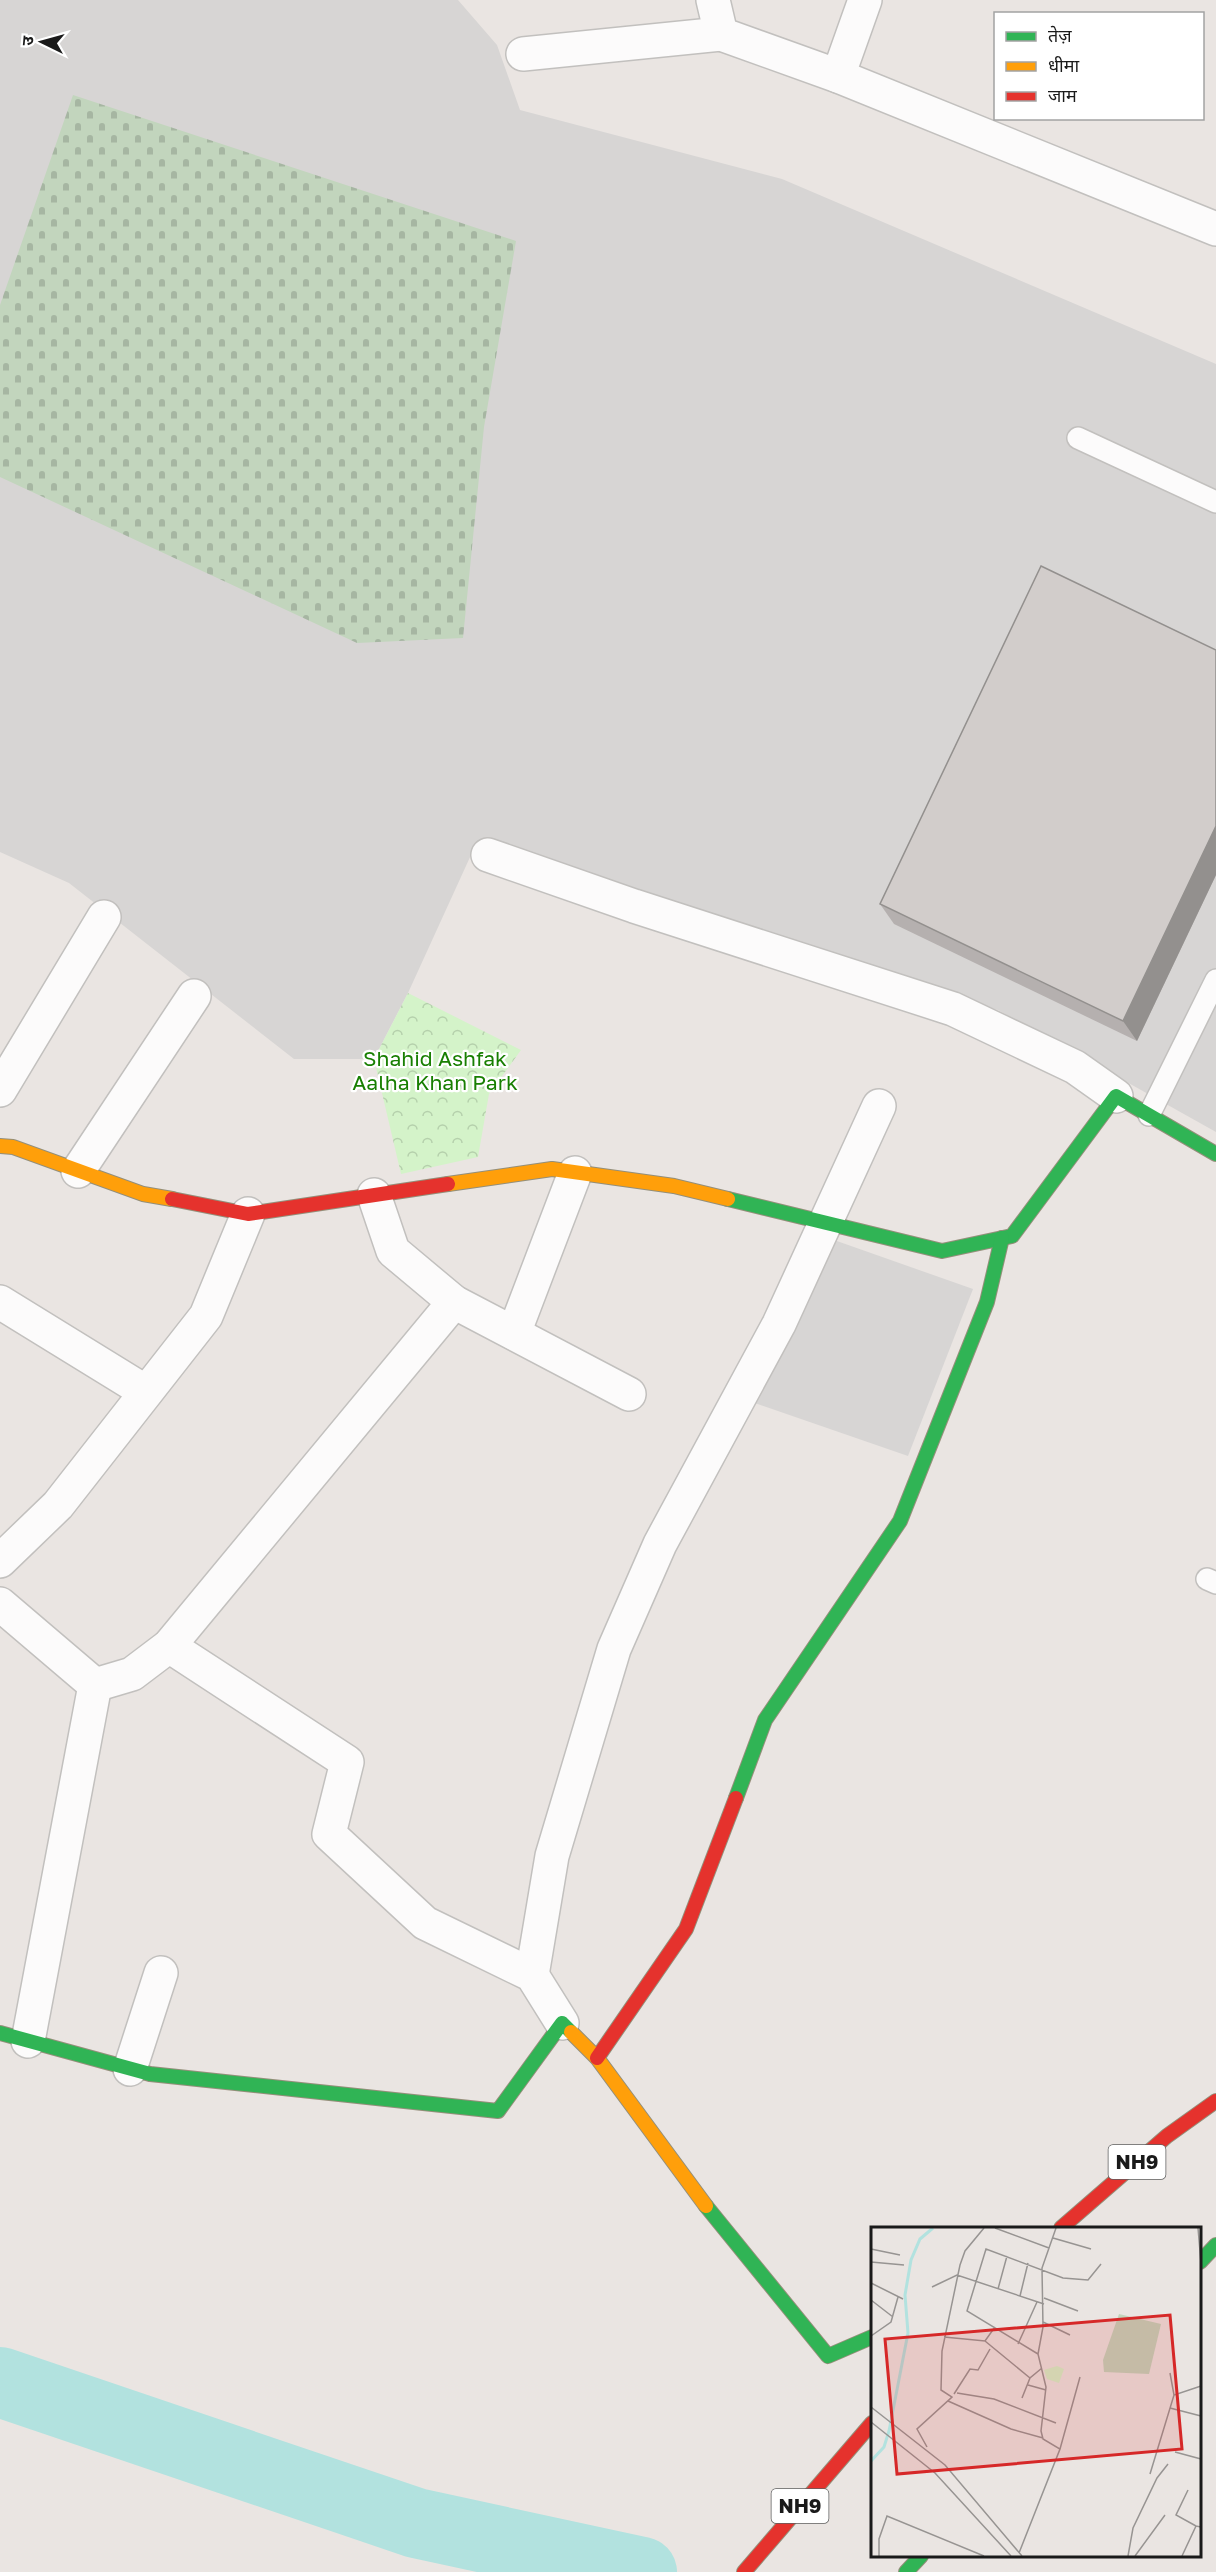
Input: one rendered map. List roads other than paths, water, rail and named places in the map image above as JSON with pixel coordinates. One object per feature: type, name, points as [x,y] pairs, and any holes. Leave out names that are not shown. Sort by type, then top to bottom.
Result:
[{"type":"main road","points":[[0,1146],[13,1147],[143,1194],[248,1214],[552,1169],[674,1186],[942,1251],[1012,1236],[1116,1096],[1216,1154]]},
{"type":"main road","points":[[597,2058],[686,1929],[765,1720],[900,1521],[987,1302],[1002,1238]]},
{"type":"main road","points":[[14,2037],[130,2069],[162,2075],[498,2111],[562,2024],[597,2058],[712,2214],[828,2356],[871,2338]]},
{"type":"main road","name":"NH9","points":[[1063,2227],[1167,2136],[1216,2101]]},
{"type":"main road","points":[[1201,2261],[1216,2245]]},
{"type":"main road","name":"NH9","points":[[744,2572],[871,2425]]},
{"type":"main road","points":[[906,2572],[920,2557]]},
{"type":"street","points":[[713,0],[721,34]]},
{"type":"street","points":[[838,76],[865,0]]},
{"type":"street","points":[[523,54],[721,34],[838,76],[1216,229]]},
{"type":"street","points":[[488,855],[634,906],[953,1009],[1075,1067],[1116,1096]]},
{"type":"street","points":[[0,1090],[104,917]]},
{"type":"street","points":[[78,1171],[194,996]]},
{"type":"street","points":[[531,1975],[552,1856],[614,1649],[660,1544],[779,1324],[879,1106]]},
{"type":"street","points":[[514,1333],[575,1173]]},
{"type":"street","points":[[374,1195],[393,1251],[454,1302],[628,1394]]},
{"type":"street","points":[[0,1561],[58,1505],[206,1316],[248,1214]]},
{"type":"street","points":[[0,1302],[146,1392]]},
{"type":"street","points":[[95,1685],[132,1674],[169,1646],[454,1302]]},
{"type":"street","points":[[0,1604],[95,1685]]},
{"type":"street","points":[[169,1646],[347,1762],[330,1834],[425,1923],[531,1975],[562,2024]]},
{"type":"street","points":[[14,2037],[95,1685]]},
{"type":"street","points":[[130,2069],[161,1973]]},
{"type":"lane","points":[[1078,438],[1216,502]]},
{"type":"lane","points":[[1149,1116],[1216,980]]},
{"type":"waterway","points":[[0,2382],[416,2523],[642,2572]]},
{"type":"park label","name":"Shahid Ashfak Aalha Khan Park","points":[[435,1071]]}]
